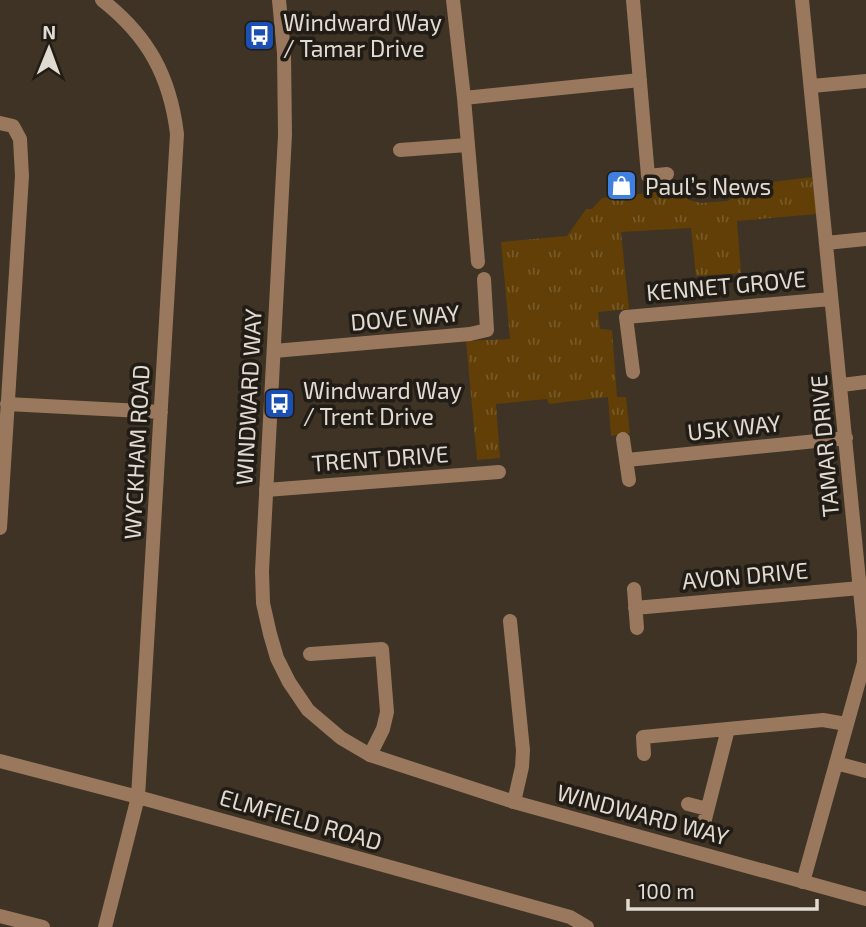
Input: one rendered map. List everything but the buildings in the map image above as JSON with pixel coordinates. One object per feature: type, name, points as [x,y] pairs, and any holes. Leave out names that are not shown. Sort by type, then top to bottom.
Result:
[{"type":"street","name":"WYCKHAM ROAD","points":[[102,0],[129,23],[153,55],[170,94],[177,152],[138,797],[105,927]]},
{"type":"street","name":"WINDWARD WAY","points":[[279,0],[284,53],[285,135],[262,571],[263,603],[277,658],[289,682],[309,710],[341,738],[370,755],[514,802],[866,900]]},
{"type":"street","points":[[453,0],[478,262]]},
{"type":"street","points":[[634,0],[648,176],[667,174]]},
{"type":"street","name":"TAMAR DRIVE","points":[[802,0],[862,585],[864,631],[864,663],[803,882]]},
{"type":"street","points":[[464,97],[640,80]]},
{"type":"street","points":[[812,86],[866,81]]},
{"type":"street","points":[[0,123],[13,127],[20,139],[22,176],[0,528]]},
{"type":"street","points":[[400,150],[467,145]]},
{"type":"street","points":[[827,243],[866,239]]},
{"type":"street","name":"DOVE WAY","points":[[274,351],[487,331],[484,279]]},
{"type":"street","name":"KENNET GROVE","points":[[633,372],[626,317],[831,299]]},
{"type":"street","points":[[842,385],[866,382]]},
{"type":"street","points":[[7,404],[162,412]]},
{"type":"street","name":"USK WAY","points":[[626,460],[846,438]]},
{"type":"street","points":[[623,439],[629,480]]},
{"type":"street","name":"TRENT DRIVE","points":[[265,490],[499,472]]},
{"type":"street","name":"AVON DRIVE","points":[[635,608],[862,585]]},
{"type":"street","points":[[634,589],[637,628]]},
{"type":"street","points":[[510,621],[523,750],[514,802]]},
{"type":"street","points":[[310,654],[382,649],[387,712],[383,729],[370,755]]},
{"type":"street","points":[[644,754],[643,737],[823,720],[846,724]]},
{"type":"street","points":[[702,827],[728,729]]},
{"type":"street","name":"ELMFIELD ROAD","points":[[0,761],[570,917],[587,927]]},
{"type":"street","points":[[836,763],[866,771]]},
{"type":"street","points":[[688,804],[707,809]]},
{"type":"street","points":[[0,916],[43,927]]},
{"type":"green space","points":[[812,177],[817,214],[737,221],[741,273],[696,276],[691,228],[621,232],[629,309],[598,312],[600,329],[612,330],[617,397],[626,397],[630,433],[611,436],[608,397],[549,404],[547,399],[496,404],[500,458],[477,460],[466,341],[510,339],[501,242],[567,236],[586,209],[592,209],[602,198],[678,190],[689,200],[701,203],[727,201],[756,184]]},
{"type":"place","name":"Windward Way / Tamar Drive","points":[[260,35]]},
{"type":"place","name":"Paul’s News","points":[[622,186]]},
{"type":"place","name":"Windward Way / Trent Drive","points":[[280,403]]}]
